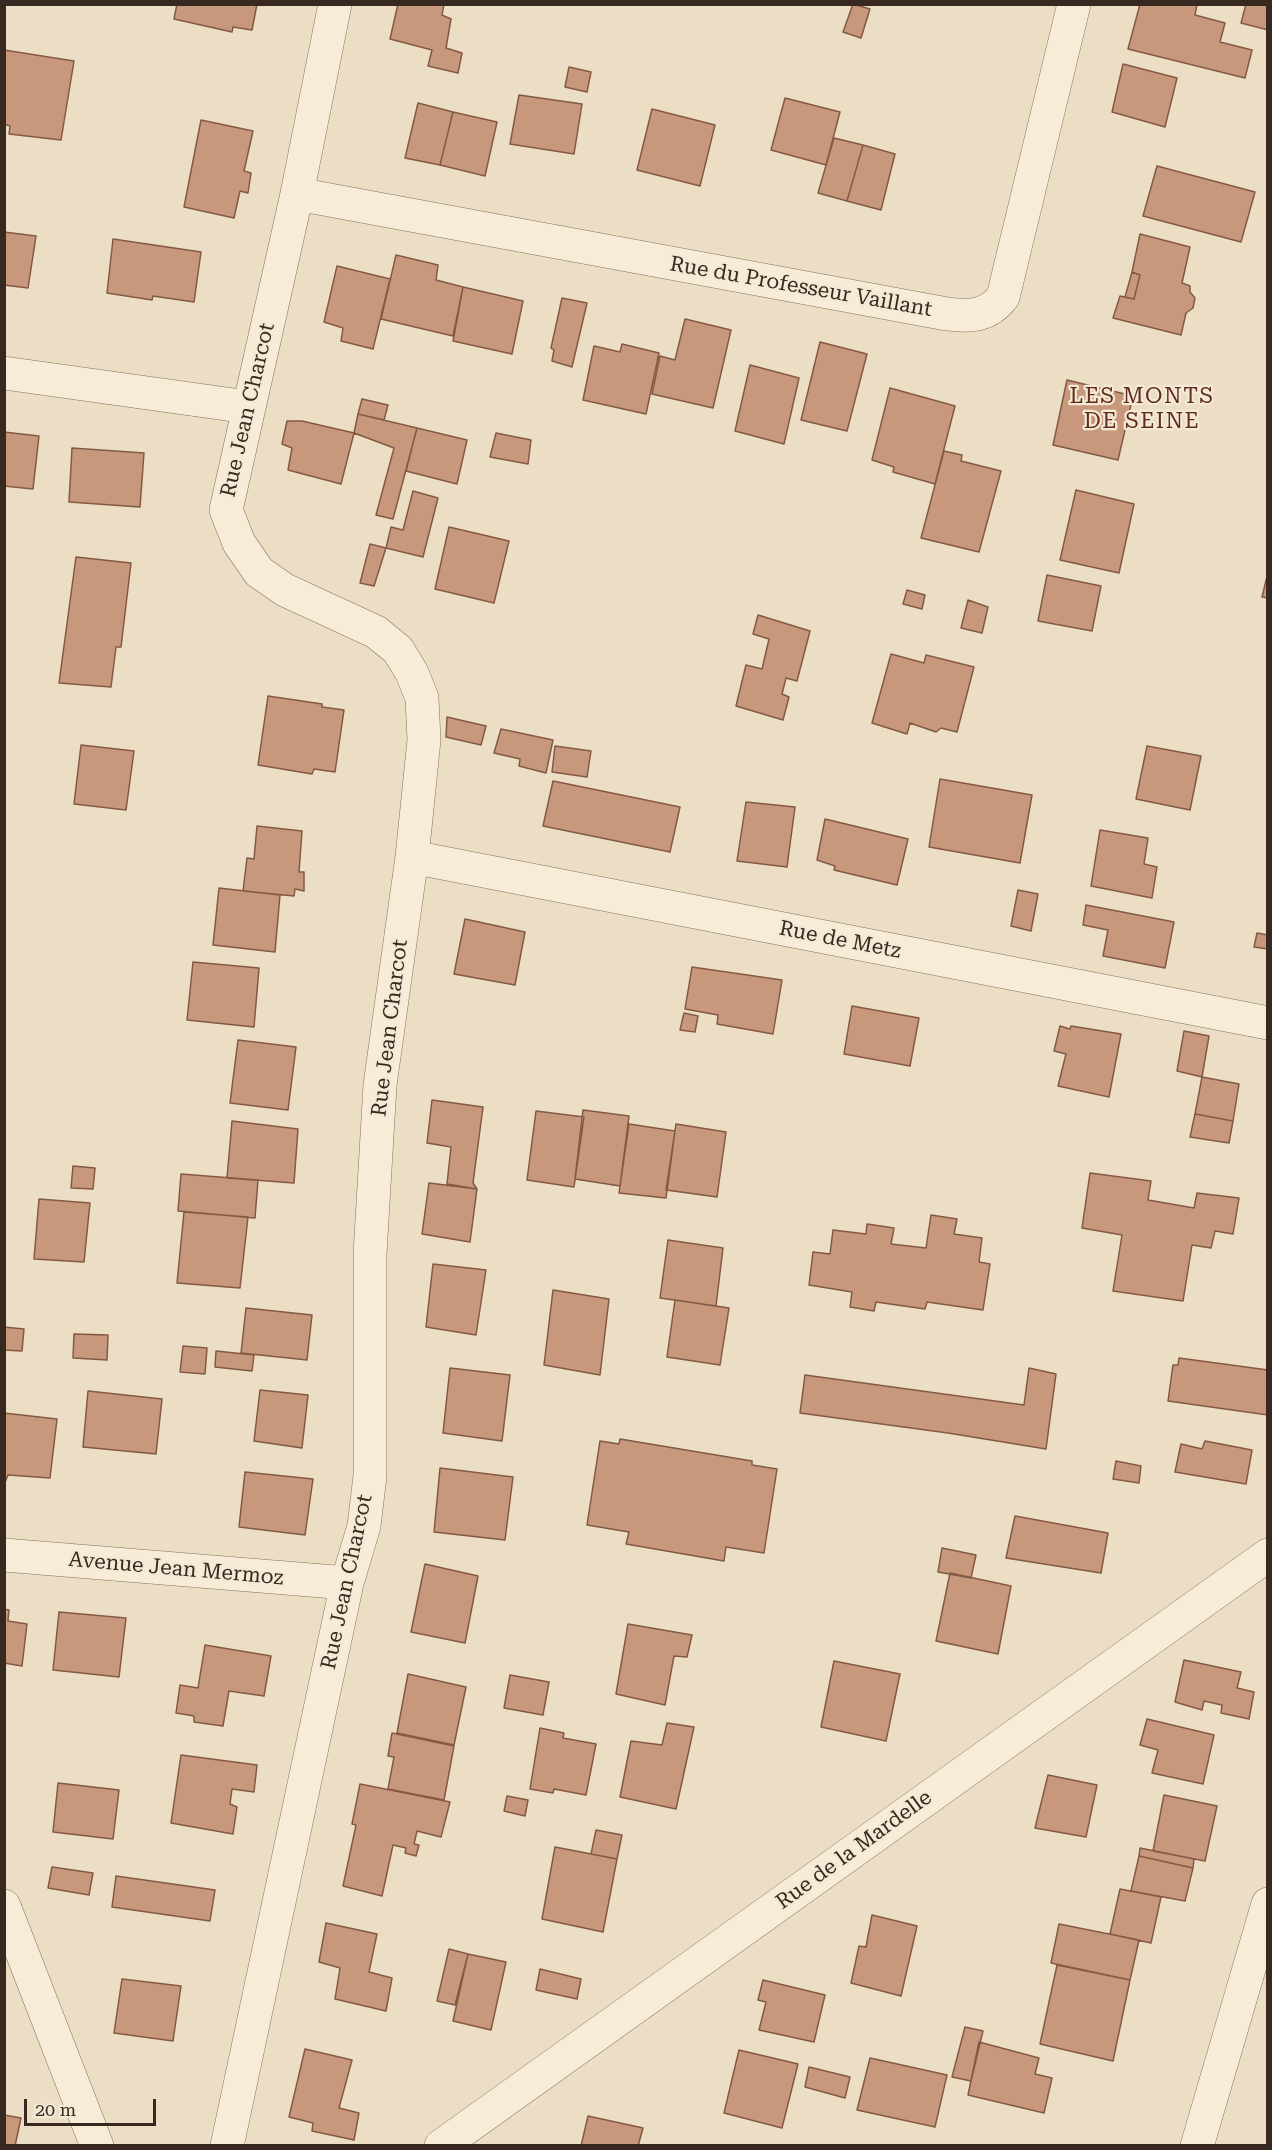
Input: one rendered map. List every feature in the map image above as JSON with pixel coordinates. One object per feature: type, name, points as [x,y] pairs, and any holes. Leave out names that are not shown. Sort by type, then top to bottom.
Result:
[{"type":"street","name":"Rue Jean Charcot","points":[[226,2145],[347,1583],[364,1526],[369,1476],[370,1254],[380,1085],[412,857],[424,740],[422,698],[412,673],[398,650],[376,632],[285,590],[259,572],[239,543],[226,510],[297,194],[335,4]]},
{"type":"street","name":"Rue du Professeur Vaillant","points":[[297,194],[947,314],[981,314],[994,308],[1004,297],[1074,4]]},
{"type":"street","points":[[4,374],[248,407]]},
{"type":"street","name":"Rue de Metz","points":[[412,857],[1268,1023]]},
{"type":"street","name":"Avenue Jean Mermoz","points":[[4,1555],[347,1583]]},
{"type":"street","name":"Rue de la Mardelle","points":[[441,2145],[1268,1555]]},
{"type":"street","points":[[1197,2145],[1268,1904]]},
{"type":"street","points":[[4,1906],[97,2145]]},
{"type":"building","points":[[177,4],[257,4],[252,30],[233,27],[232,32],[174,19]]},
{"type":"building","points":[[398,4],[444,4],[442,15],[451,19],[446,48],[462,53],[458,73],[428,66],[432,50],[390,39]]},
{"type":"building","points":[[853,4],[870,9],[861,38],[843,32]]},
{"type":"building","points":[[1140,4],[1197,4],[1195,15],[1225,23],[1220,42],[1252,50],[1245,78],[1128,49]]},
{"type":"building","points":[[1246,4],[1268,4],[1268,30],[1241,23]]},
{"type":"building","points":[[4,50],[74,61],[61,140],[9,134],[10,126],[4,124]]},
{"type":"building","points":[[1123,64],[1177,78],[1165,127],[1112,112]]},
{"type":"building","points":[[569,67],[591,72],[587,92],[565,87]]},
{"type":"building","points":[[519,95],[582,104],[574,154],[510,144]]},
{"type":"building","points":[[785,98],[840,112],[826,165],[771,150]]},
{"type":"building","points":[[418,103],[453,112],[440,165],[405,158]]},
{"type":"building","points":[[652,109],[715,125],[700,186],[637,170]]},
{"type":"building","points":[[453,112],[497,122],[485,176],[440,165]]},
{"type":"building","points":[[201,120],[253,131],[244,171],[251,173],[248,193],[240,191],[234,218],[184,207]]},
{"type":"building","points":[[834,138],[863,145],[847,201],[818,193]]},
{"type":"building","points":[[863,145],[895,154],[881,210],[847,201]]},
{"type":"building","points":[[1157,166],[1255,192],[1241,242],[1143,216]]},
{"type":"building","points":[[4,232],[36,236],[28,288],[4,285]]},
{"type":"building","points":[[1140,234],[1190,247],[1182,283],[1190,286],[1190,292],[1195,298],[1193,308],[1186,313],[1181,335],[1113,318],[1120,296],[1134,299],[1140,275],[1132,272]]},
{"type":"building","points":[[113,239],[201,252],[194,302],[153,296],[152,300],[107,293]]},
{"type":"building","points":[[396,255],[438,265],[436,280],[463,287],[453,336],[381,319]]},
{"type":"building","points":[[337,266],[390,279],[373,349],[341,341],[343,328],[324,322]]},
{"type":"building","points":[[1132,272],[1140,275],[1134,299],[1125,297]]},
{"type":"building","points":[[463,287],[523,301],[512,354],[453,341]]},
{"type":"building","points":[[562,298],[587,303],[572,367],[552,361],[554,350],[551,348]]},
{"type":"building","points":[[685,319],[731,330],[713,408],[652,394],[660,356],[675,360]]},
{"type":"building","points":[[820,342],[867,354],[847,431],[801,420]]},
{"type":"building","points":[[622,344],[659,353],[646,414],[583,400],[594,346],[620,352]]},
{"type":"building","points":[[750,365],[799,378],[784,444],[735,431]]},
{"type":"building","points":[[1067,380],[1133,396],[1118,460],[1053,445]]},
{"type":"building","points":[[890,388],[955,406],[935,484],[893,472],[894,467],[872,460]]},
{"type":"building","points":[[362,399],[388,405],[384,420],[358,414]]},
{"type":"building","points":[[358,414],[417,428],[393,519],[376,515],[394,448],[354,433]]},
{"type":"building","points":[[287,421],[302,421],[354,433],[341,484],[288,470],[292,448],[282,444]]},
{"type":"building","points":[[417,428],[467,440],[457,484],[406,471]]},
{"type":"building","points":[[4,432],[39,436],[33,489],[4,486]]},
{"type":"building","points":[[496,433],[531,440],[528,464],[490,457]]},
{"type":"building","points":[[72,448],[144,453],[140,507],[69,502]]},
{"type":"building","points":[[944,451],[962,455],[961,461],[1001,471],[979,552],[921,538]]},
{"type":"building","points":[[1076,490],[1134,504],[1119,573],[1060,560]]},
{"type":"building","points":[[413,491],[438,498],[423,557],[386,548],[391,527],[403,530]]},
{"type":"building","points":[[449,527],[509,541],[494,603],[435,589]]},
{"type":"building","points":[[370,544],[386,548],[374,586],[360,583]]},
{"type":"building","points":[[76,557],[131,563],[121,647],[116,647],[111,687],[59,683]]},
{"type":"building","points":[[1268,572],[1268,598],[1262,597]]},
{"type":"building","points":[[1047,575],[1101,586],[1092,631],[1038,621]]},
{"type":"building","points":[[907,590],[925,595],[922,609],[903,604]]},
{"type":"building","points":[[968,600],[988,607],[982,633],[961,628]]},
{"type":"building","points":[[758,615],[810,631],[797,681],[786,678],[782,694],[789,697],[783,720],[736,706],[746,665],[762,669],[769,639],[753,634]]},
{"type":"building","points":[[891,654],[924,663],[926,655],[974,667],[957,732],[941,728],[936,732],[910,723],[907,734],[872,723]]},
{"type":"building","points":[[268,696],[322,704],[322,707],[344,710],[335,772],[314,769],[312,774],[258,765]]},
{"type":"building","points":[[447,717],[486,726],[481,745],[446,737]]},
{"type":"building","points":[[501,729],[553,740],[546,773],[519,766],[520,759],[494,753]]},
{"type":"building","points":[[81,745],[134,751],[126,810],[74,804]]},
{"type":"building","points":[[555,746],[591,751],[587,777],[552,772]]},
{"type":"building","points":[[1147,746],[1201,756],[1190,810],[1136,799]]},
{"type":"building","points":[[940,779],[1032,795],[1020,863],[929,847]]},
{"type":"building","points":[[553,781],[680,807],[670,852],[543,826]]},
{"type":"building","points":[[746,802],[795,807],[787,867],[737,861]]},
{"type":"building","points":[[825,819],[908,839],[897,885],[834,870],[835,866],[817,860]]},
{"type":"building","points":[[257,826],[302,831],[299,872],[304,872],[304,891],[295,889],[294,896],[243,891],[247,858],[254,859]]},
{"type":"building","points":[[1100,830],[1148,838],[1144,864],[1157,867],[1152,898],[1091,886]]},
{"type":"building","points":[[219,888],[280,895],[275,952],[213,945]]},
{"type":"building","points":[[1018,890],[1038,894],[1031,931],[1011,926]]},
{"type":"building","points":[[1086,905],[1174,922],[1165,968],[1103,956],[1108,930],[1083,925]]},
{"type":"building","points":[[465,919],[525,932],[515,985],[454,974]]},
{"type":"building","points":[[1257,933],[1268,935],[1268,949],[1254,947]]},
{"type":"building","points":[[193,962],[259,968],[254,1027],[187,1020]]},
{"type":"building","points":[[692,967],[782,980],[773,1034],[717,1024],[718,1015],[685,1009]]},
{"type":"building","points":[[852,1006],[919,1018],[910,1066],[844,1054]]},
{"type":"building","points":[[684,1013],[698,1016],[695,1032],[680,1030]]},
{"type":"building","points":[[1060,1026],[1121,1034],[1109,1097],[1058,1086],[1066,1054],[1054,1051]]},
{"type":"building","points":[[1184,1031],[1209,1036],[1202,1077],[1177,1071]]},
{"type":"building","points":[[238,1040],[296,1047],[288,1110],[230,1103]]},
{"type":"building","points":[[1202,1077],[1239,1084],[1233,1121],[1195,1114]]},
{"type":"building","points":[[432,1100],[483,1107],[473,1183],[477,1189],[447,1184],[451,1147],[427,1143]]},
{"type":"building","points":[[583,1110],[629,1116],[620,1186],[575,1179]]},
{"type":"building","points":[[536,1111],[584,1117],[574,1187],[527,1180]]},
{"type":"building","points":[[1195,1114],[1233,1121],[1229,1143],[1190,1137]]},
{"type":"building","points":[[232,1121],[298,1129],[294,1183],[227,1178]]},
{"type":"building","points":[[629,1124],[675,1131],[666,1198],[619,1193]]},
{"type":"building","points":[[676,1124],[726,1132],[717,1197],[666,1190]]},
{"type":"building","points":[[73,1166],[95,1168],[93,1189],[71,1188]]},
{"type":"building","points":[[1090,1173],[1151,1181],[1148,1200],[1194,1208],[1197,1193],[1239,1198],[1233,1234],[1215,1231],[1211,1248],[1192,1245],[1183,1301],[1113,1291],[1122,1235],[1082,1228]]},
{"type":"building","points":[[181,1174],[258,1180],[255,1218],[178,1211]]},
{"type":"building","points":[[429,1183],[477,1189],[470,1242],[422,1234]]},
{"type":"building","points":[[39,1199],[90,1203],[84,1262],[34,1259]]},
{"type":"building","points":[[184,1212],[248,1217],[240,1288],[177,1283]]},
{"type":"building","points":[[931,1215],[957,1219],[954,1234],[982,1238],[979,1262],[990,1264],[983,1310],[927,1302],[925,1309],[876,1302],[874,1311],[850,1307],[852,1292],[809,1285],[813,1252],[830,1254],[833,1230],[866,1234],[867,1224],[894,1228],[891,1244],[926,1248]]},
{"type":"building","points":[[668,1240],[723,1248],[716,1306],[660,1298]]},
{"type":"building","points":[[433,1264],[486,1270],[476,1335],[426,1327]]},
{"type":"building","points":[[553,1290],[609,1299],[600,1375],[544,1365]]},
{"type":"building","points":[[675,1300],[729,1308],[720,1365],[667,1357]]},
{"type":"building","points":[[246,1308],[312,1315],[307,1360],[241,1353]]},
{"type":"building","points":[[4,1327],[24,1329],[22,1351],[4,1350]]},
{"type":"building","points":[[74,1334],[108,1335],[107,1360],[73,1358]]},
{"type":"building","points":[[183,1346],[207,1348],[205,1374],[180,1372]]},
{"type":"building","points":[[216,1351],[254,1355],[252,1371],[215,1367]]},
{"type":"building","points":[[1179,1358],[1268,1370],[1268,1415],[1168,1401],[1173,1365],[1178,1365]]},
{"type":"building","points":[[450,1368],[510,1375],[502,1441],[443,1433]]},
{"type":"building","points":[[1029,1368],[1056,1374],[1046,1449],[800,1413],[805,1375],[1024,1405]]},
{"type":"building","points":[[260,1390],[308,1395],[302,1448],[254,1441]]},
{"type":"building","points":[[88,1391],[162,1399],[156,1454],[83,1447]]},
{"type":"building","points":[[4,1413],[57,1419],[50,1478],[8,1475],[4,1485]]},
{"type":"building","points":[[620,1439],[752,1461],[752,1465],[777,1469],[764,1553],[726,1547],[724,1561],[626,1544],[629,1532],[587,1525],[600,1441],[619,1444]]},
{"type":"building","points":[[1205,1441],[1252,1450],[1246,1484],[1175,1472],[1181,1444],[1202,1449]]},
{"type":"building","points":[[1116,1461],[1141,1466],[1139,1483],[1113,1479]]},
{"type":"building","points":[[440,1468],[513,1477],[505,1540],[434,1532]]},
{"type":"building","points":[[245,1472],[313,1479],[305,1535],[239,1527]]},
{"type":"building","points":[[1015,1516],[1108,1533],[1101,1573],[1006,1558]]},
{"type":"building","points":[[942,1548],[976,1555],[971,1578],[938,1572]]},
{"type":"building","points":[[425,1564],[478,1576],[465,1643],[411,1632]]},
{"type":"building","points":[[950,1573],[1011,1586],[998,1654],[936,1641]]},
{"type":"building","points":[[4,1609],[9,1610],[8,1621],[27,1624],[22,1666],[4,1663]]},
{"type":"building","points":[[59,1612],[126,1618],[119,1677],[53,1670]]},
{"type":"building","points":[[628,1624],[692,1635],[687,1657],[674,1656],[665,1705],[616,1694]]},
{"type":"building","points":[[205,1645],[271,1656],[264,1696],[229,1691],[223,1726],[194,1722],[194,1716],[176,1713],[180,1685],[198,1688]]},
{"type":"building","points":[[1184,1660],[1241,1672],[1237,1688],[1254,1692],[1249,1719],[1221,1713],[1222,1705],[1204,1701],[1202,1710],[1175,1702]]},
{"type":"building","points":[[834,1661],[900,1674],[886,1741],[821,1727]]},
{"type":"building","points":[[408,1674],[466,1687],[454,1745],[397,1733]]},
{"type":"building","points":[[510,1675],[549,1682],[543,1715],[504,1708]]},
{"type":"building","points":[[1147,1719],[1214,1735],[1203,1784],[1152,1773],[1158,1750],[1140,1745]]},
{"type":"building","points":[[667,1723],[694,1727],[676,1809],[620,1797],[631,1741],[662,1745]]},
{"type":"building","points":[[540,1728],[564,1733],[563,1738],[596,1744],[586,1795],[554,1789],[553,1793],[530,1789]]},
{"type":"building","points":[[392,1733],[454,1746],[444,1800],[388,1789],[394,1757],[388,1756]]},
{"type":"building","points":[[181,1755],[257,1765],[254,1792],[232,1789],[230,1804],[237,1807],[233,1834],[171,1823]]},
{"type":"building","points":[[1048,1775],[1097,1785],[1086,1837],[1035,1828]]},
{"type":"building","points":[[58,1783],[119,1790],[113,1839],[53,1832]]},
{"type":"building","points":[[360,1784],[450,1802],[441,1837],[417,1831],[414,1844],[419,1845],[416,1856],[405,1853],[406,1848],[393,1845],[382,1896],[343,1886],[356,1825],[352,1824]]},
{"type":"building","points":[[1164,1795],[1217,1806],[1205,1861],[1153,1851]]},
{"type":"building","points":[[507,1796],[528,1800],[525,1816],[504,1811]]},
{"type":"building","points":[[596,1830],[622,1835],[617,1859],[591,1854]]},
{"type":"building","points":[[555,1847],[617,1859],[603,1932],[542,1919]]},
{"type":"building","points":[[1140,1848],[1194,1859],[1193,1868],[1139,1856]]},
{"type":"building","points":[[1139,1856],[1193,1868],[1185,1901],[1131,1891]]},
{"type":"building","points":[[52,1867],[93,1873],[89,1895],[48,1888]]},
{"type":"building","points":[[116,1876],[215,1890],[210,1921],[112,1907]]},
{"type":"building","points":[[1120,1889],[1161,1897],[1151,1943],[1110,1934]]},
{"type":"building","points":[[872,1915],[917,1926],[901,1996],[851,1983],[859,1946],[866,1947]]},
{"type":"building","points":[[326,1923],[377,1934],[369,1972],[392,1978],[386,2011],[335,1999],[340,1968],[319,1962]]},
{"type":"building","points":[[1059,1924],[1139,1940],[1130,1980],[1051,1963]]},
{"type":"building","points":[[449,1949],[468,1954],[455,2005],[437,2001]]},
{"type":"building","points":[[468,1954],[506,1962],[491,2030],[453,2021]]},
{"type":"building","points":[[1057,1965],[1130,1980],[1113,2061],[1040,2044]]},
{"type":"building","points":[[540,1969],[581,1979],[577,1999],[536,1990]]},
{"type":"building","points":[[122,1979],[181,1986],[173,2041],[114,2033]]},
{"type":"building","points":[[763,1980],[825,1995],[814,2042],[759,2030],[766,2002],[758,2000]]},
{"type":"building","points":[[965,2027],[983,2031],[971,2081],[952,2077]]},
{"type":"building","points":[[979,2042],[1039,2058],[1035,2074],[1052,2078],[1044,2113],[968,2095]]},
{"type":"building","points":[[305,2049],[352,2060],[339,2108],[359,2113],[354,2140],[312,2131],[313,2123],[289,2117]]},
{"type":"building","points":[[739,2050],[798,2064],[782,2128],[724,2113]]},
{"type":"building","points":[[870,2058],[947,2075],[935,2127],[857,2110]]},
{"type":"building","points":[[809,2067],[850,2077],[845,2098],[805,2087]]},
{"type":"building","points":[[4,2115],[21,2118],[15,2146],[4,2146]]},
{"type":"building","points":[[588,2116],[643,2128],[638,2146],[581,2146]]},
{"type":"district","name":"LES MONTS DE SEINE","points":[[1142,410]]}]
